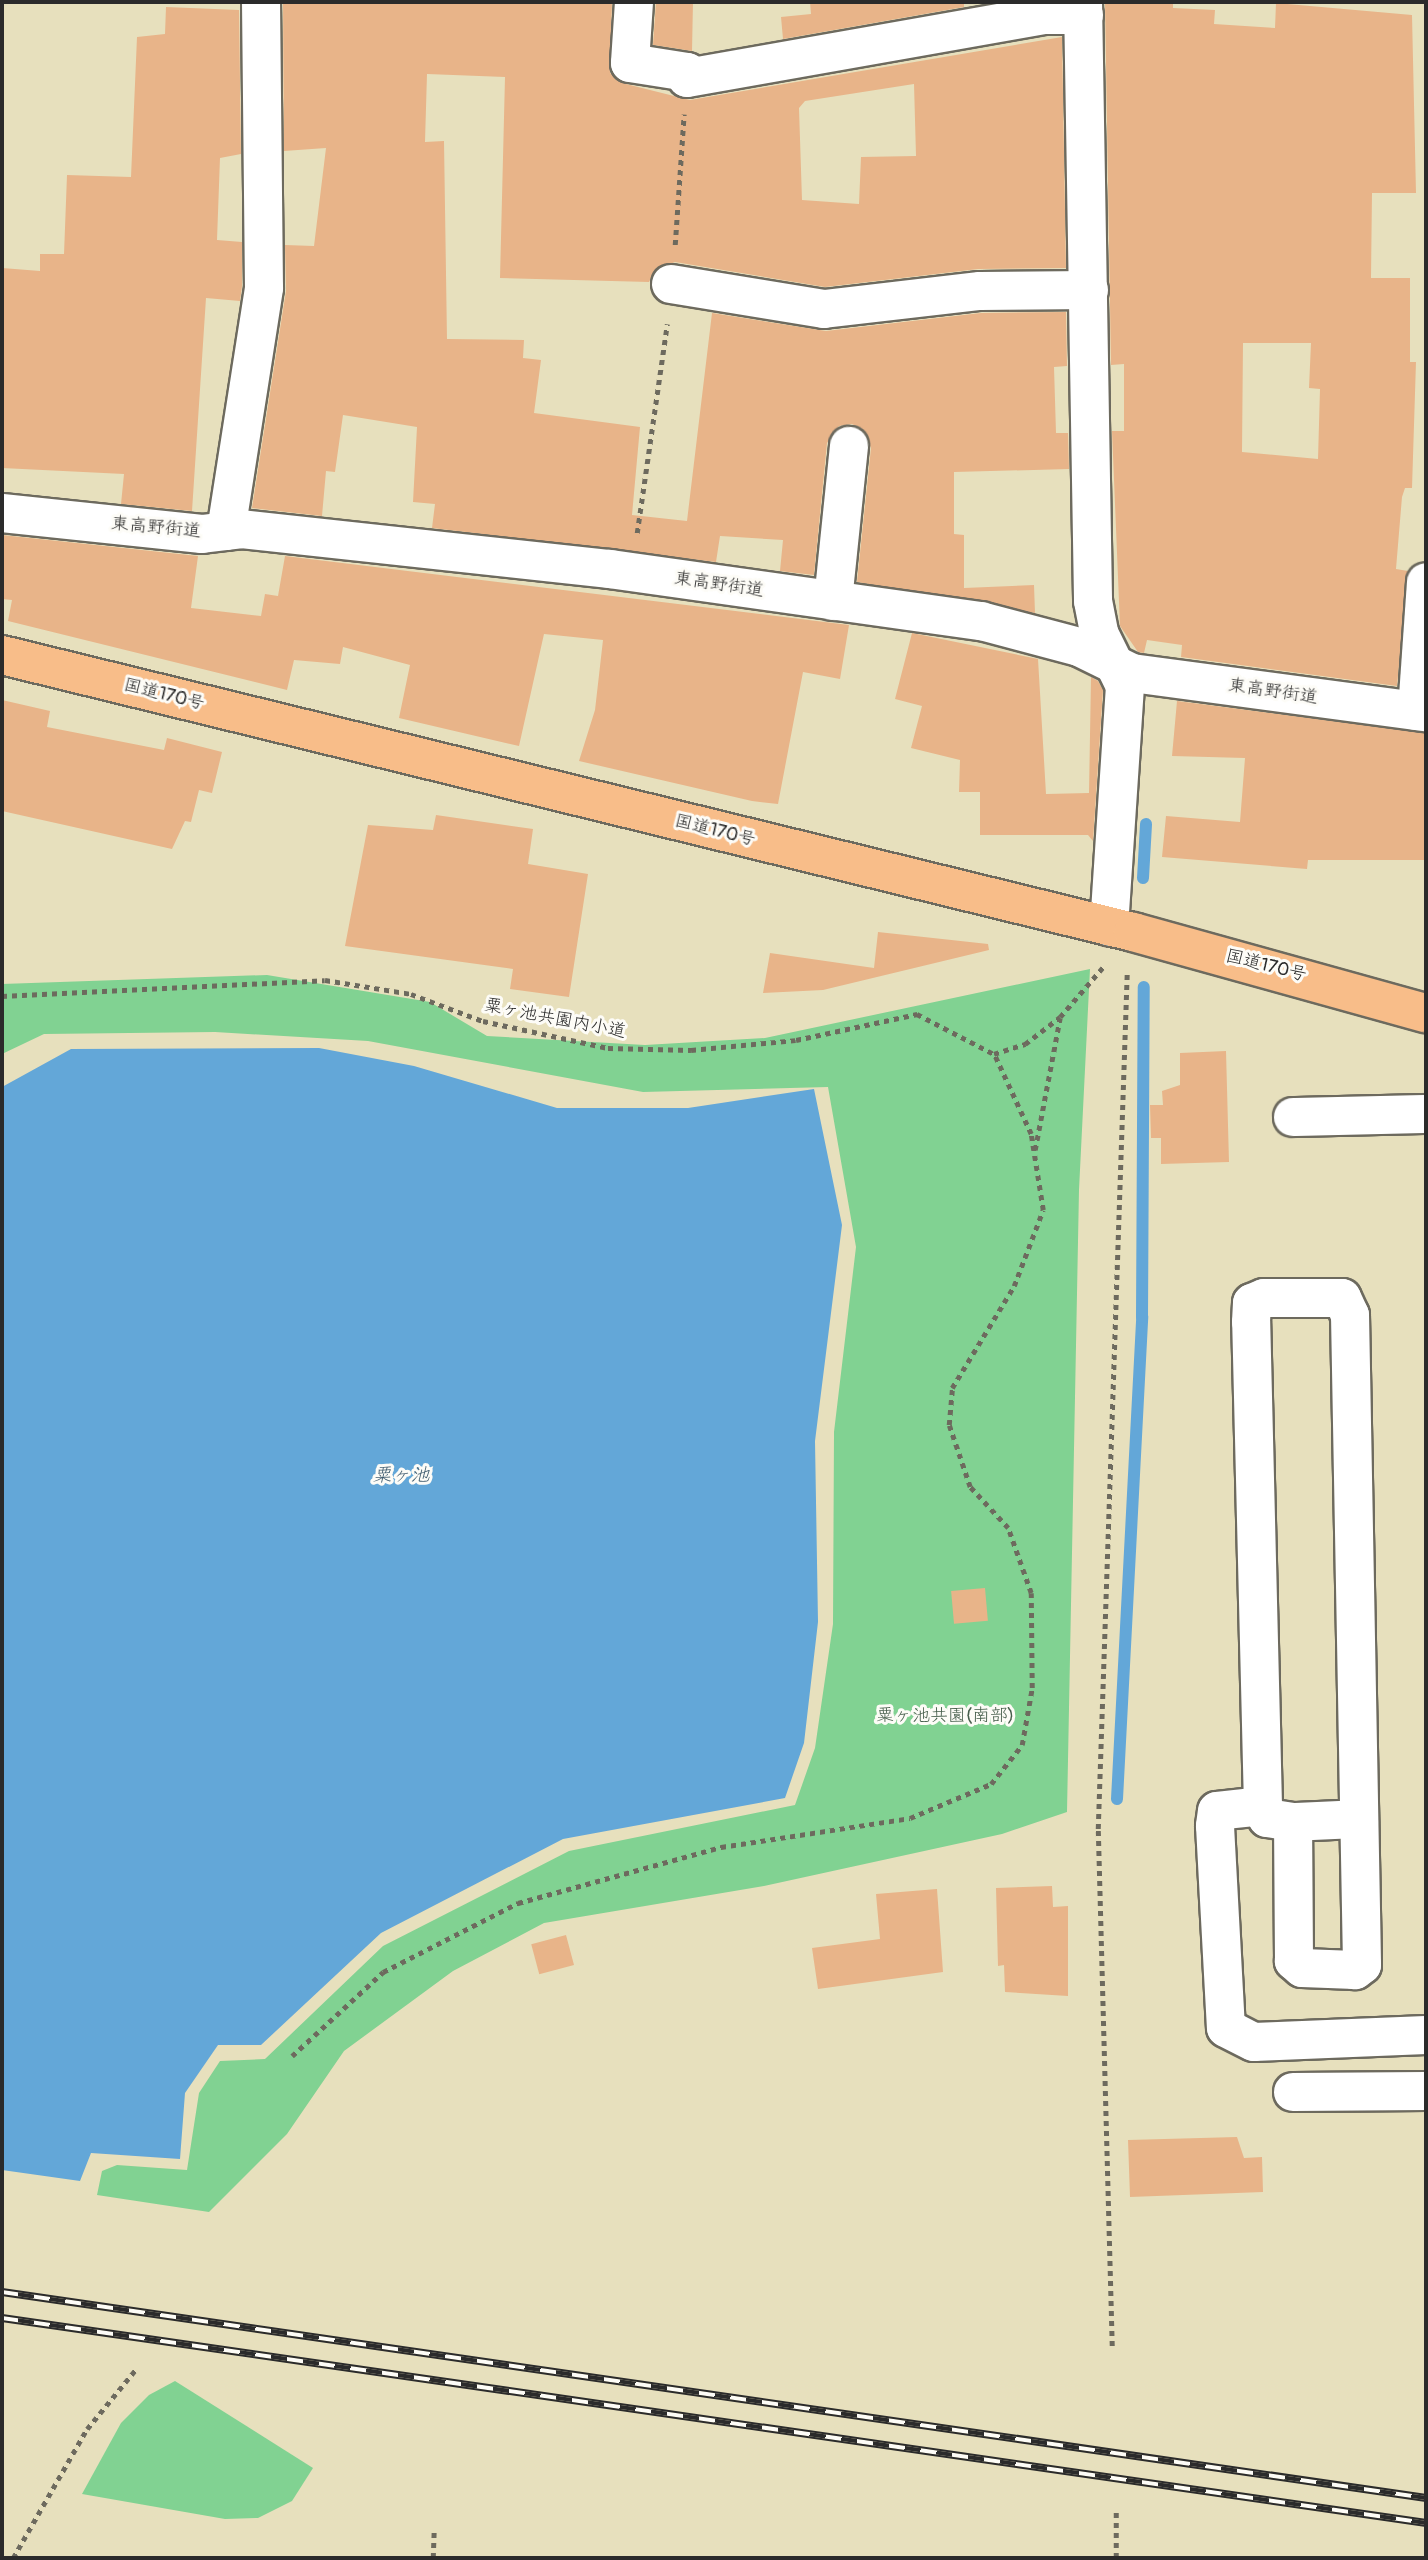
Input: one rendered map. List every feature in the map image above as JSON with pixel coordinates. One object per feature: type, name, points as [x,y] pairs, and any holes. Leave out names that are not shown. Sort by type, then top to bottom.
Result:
[{"type":"highway","name":"国道170号","points":[[2,655],[1121,929],[1426,1013]]},
{"type":"street","points":[[226,531],[264,288],[261,2]]},
{"type":"street","points":[[634,2],[630,63],[687,72],[687,78],[1083,9],[1093,601],[1125,686],[1121,929]]},
{"type":"street","points":[[671,284],[824,309],[980,291],[1089,290]]},
{"type":"street","points":[[833,601],[849,446]]},
{"type":"street","name":"東高野街道","points":[[2,513],[226,531],[610,569],[981,621],[1079,647],[1132,673],[1421,712]]},
{"type":"street","points":[[1421,712],[1426,582]]},
{"type":"street","points":[[1293,1117],[1426,1114]]},
{"type":"street","points":[[1342,1297],[1350,1315],[1362,1965],[1355,1970],[1302,1968],[1294,1962],[1278,1814],[1252,1303],[1342,1297]]},
{"type":"street","points":[[1359,1819],[1278,1814],[1229,1807],[1217,1811],[1214,1826],[1226,2028],[1254,2042],[1426,2035]]},
{"type":"street","points":[[1293,2092],[1426,2091]]},
{"type":"path","points":[[292,2056],[383,1972],[518,1903],[721,1847],[910,1818],[991,1784],[1023,1745],[1032,1688],[1031,1593],[1008,1528],[970,1487],[949,1425],[952,1388],[1014,1286],[1043,1210],[1034,1154],[994,1054],[1025,1044],[1060,1017],[1104,973],[1121,929]]},
{"type":"path","points":[[1112,2346],[1098,1829],[1124,1155],[1124,992],[1121,929]]},
{"type":"path","name":"粟ヶ池共園内小道","points":[[2,996],[325,980],[411,994],[483,1021],[584,1043],[691,1050],[796,1040],[917,1014],[994,1054]]},
{"type":"path","points":[[1034,1154],[1056,1067],[1060,1017]]},
{"type":"path","points":[[13,2558],[88,2428],[137,2368]]},
{"type":"path","points":[[1116,2512],[1116,2558]]},
{"type":"path","points":[[433,2558],[434,2530]]},
{"type":"green space","name":"粟ヶ池共園(南部)","points":[[1090,969],[1079,1190],[1067,1812],[1002,1834],[764,1886],[544,1923],[453,1971],[344,2051],[287,2134],[209,2212],[97,2195],[102,2171],[117,2165],[187,2170],[199,2093],[220,2061],[265,2059],[383,1946],[569,1851],[795,1805],[815,1748],[833,1624],[834,1432],[856,1247],[828,1087],[643,1092],[368,1041],[215,1032],[44,1034],[2,1054],[2,984],[267,975],[430,1002],[487,1036],[645,1045],[765,1038]]},
{"type":"green space","points":[[175,2381],[313,2468],[292,2501],[258,2518],[225,2519],[82,2494],[121,2423],[149,2395]]},
{"type":"water","name":"粟ヶ池","points":[[319,1048],[414,1066],[557,1108],[688,1108],[814,1089],[842,1225],[815,1441],[818,1622],[804,1743],[785,1798],[563,1839],[381,1933],[261,2045],[218,2045],[185,2093],[180,2159],[91,2153],[80,2181],[2,2170],[2,1087],[71,1049]]},
{"type":"building","points":[[283,2],[612,2],[610,73],[626,84],[690,100],[1062,37],[1066,268],[978,269],[825,287],[675,262],[655,270],[649,282],[500,278],[505,77],[427,74],[425,142],[444,141],[447,339],[524,340],[523,358],[541,360],[534,413],[640,427],[632,515],[687,521],[712,313],[826,331],[981,313],[1066,312],[1067,366],[1054,367],[1056,433],[1068,433],[1069,469],[954,472],[954,534],[964,535],[964,588],[1034,585],[1035,613],[857,582],[871,448],[862,429],[852,424],[839,426],[827,443],[814,575],[780,571],[783,540],[720,536],[716,562],[432,528],[435,504],[413,502],[417,427],[343,415],[335,472],[326,471],[322,516],[252,508],[286,291],[285,245],[314,246],[326,148],[284,151]],"holes":[[[914,84],[916,156],[861,157],[859,204],[802,200],[799,108],[805,101]]]},
{"type":"building","points":[[656,2],[693,2],[692,51],[653,45]]},
{"type":"building","points":[[810,2],[964,2],[964,7],[783,39],[781,17],[811,14]]},
{"type":"building","points":[[1105,2],[1173,2],[1173,8],[1215,10],[1214,24],[1275,28],[1276,3],[1412,15],[1416,193],[1372,193],[1371,278],[1410,278],[1410,362],[1416,362],[1412,488],[1405,488],[1402,497],[1396,569],[1408,571],[1397,686],[1181,657],[1182,645],[1147,640],[1144,653],[1138,652],[1120,626],[1112,431],[1124,431],[1124,364],[1111,365]],"holes":[[[1243,343],[1311,343],[1309,388],[1320,389],[1318,459],[1242,452]]]},
{"type":"building","points":[[166,7],[239,10],[241,154],[220,158],[217,240],[242,242],[242,286],[240,301],[206,298],[192,511],[121,504],[124,474],[2,468],[2,268],[40,271],[40,254],[64,254],[67,175],[131,177],[137,37],[165,34]]},
{"type":"building","points":[[2,535],[198,556],[191,608],[261,616],[265,594],[278,596],[285,556],[849,625],[840,679],[803,672],[778,804],[752,801],[579,761],[595,710],[603,640],[544,634],[519,746],[399,718],[410,665],[343,647],[340,664],[294,660],[287,690],[8,621],[12,600],[2,599]]},
{"type":"building","points":[[912,633],[1038,659],[1046,794],[1089,793],[1091,677],[1098,681],[1103,690],[1093,841],[1088,835],[980,835],[980,792],[959,792],[960,760],[911,748],[922,706],[895,699]]},
{"type":"building","points":[[2,700],[50,711],[47,727],[164,750],[167,738],[222,752],[212,793],[199,790],[191,822],[185,821],[172,849],[2,811]]},
{"type":"building","points":[[1177,701],[1426,733],[1426,860],[1308,860],[1307,869],[1162,857],[1166,816],[1240,822],[1245,758],[1172,756]]},
{"type":"building","points":[[436,815],[533,829],[528,864],[588,874],[569,997],[510,989],[513,969],[345,946],[368,825],[433,830]]},
{"type":"building","points":[[878,932],[988,944],[989,950],[823,990],[763,993],[770,953],[874,968]]},
{"type":"building","points":[[1226,1051],[1229,1162],[1161,1164],[1161,1138],[1151,1138],[1150,1105],[1163,1105],[1162,1091],[1180,1085],[1180,1053]]},
{"type":"building","points":[[985,1588],[988,1621],[954,1624],[951,1591]]},
{"type":"building","points":[[1052,1886],[1053,1907],[1068,1906],[1068,1996],[1005,1992],[1004,1965],[998,1966],[996,1888]]},
{"type":"building","points":[[937,1889],[943,1972],[818,1989],[812,1948],[880,1939],[876,1894]]},
{"type":"building","points":[[566,1935],[574,1965],[539,1974],[531,1944]]},
{"type":"building","points":[[1237,2137],[1244,2158],[1262,2157],[1263,2192],[1130,2197],[1128,2140]]},
{"type":"waterway","points":[[1143,878],[1146,824]]},
{"type":"waterway","points":[[1117,1799],[1142,1317],[1144,987]]},
{"type":"railway","points":[[2,2292],[1426,2498]]},
{"type":"railway","points":[[2,2318],[1426,2523]]}]
